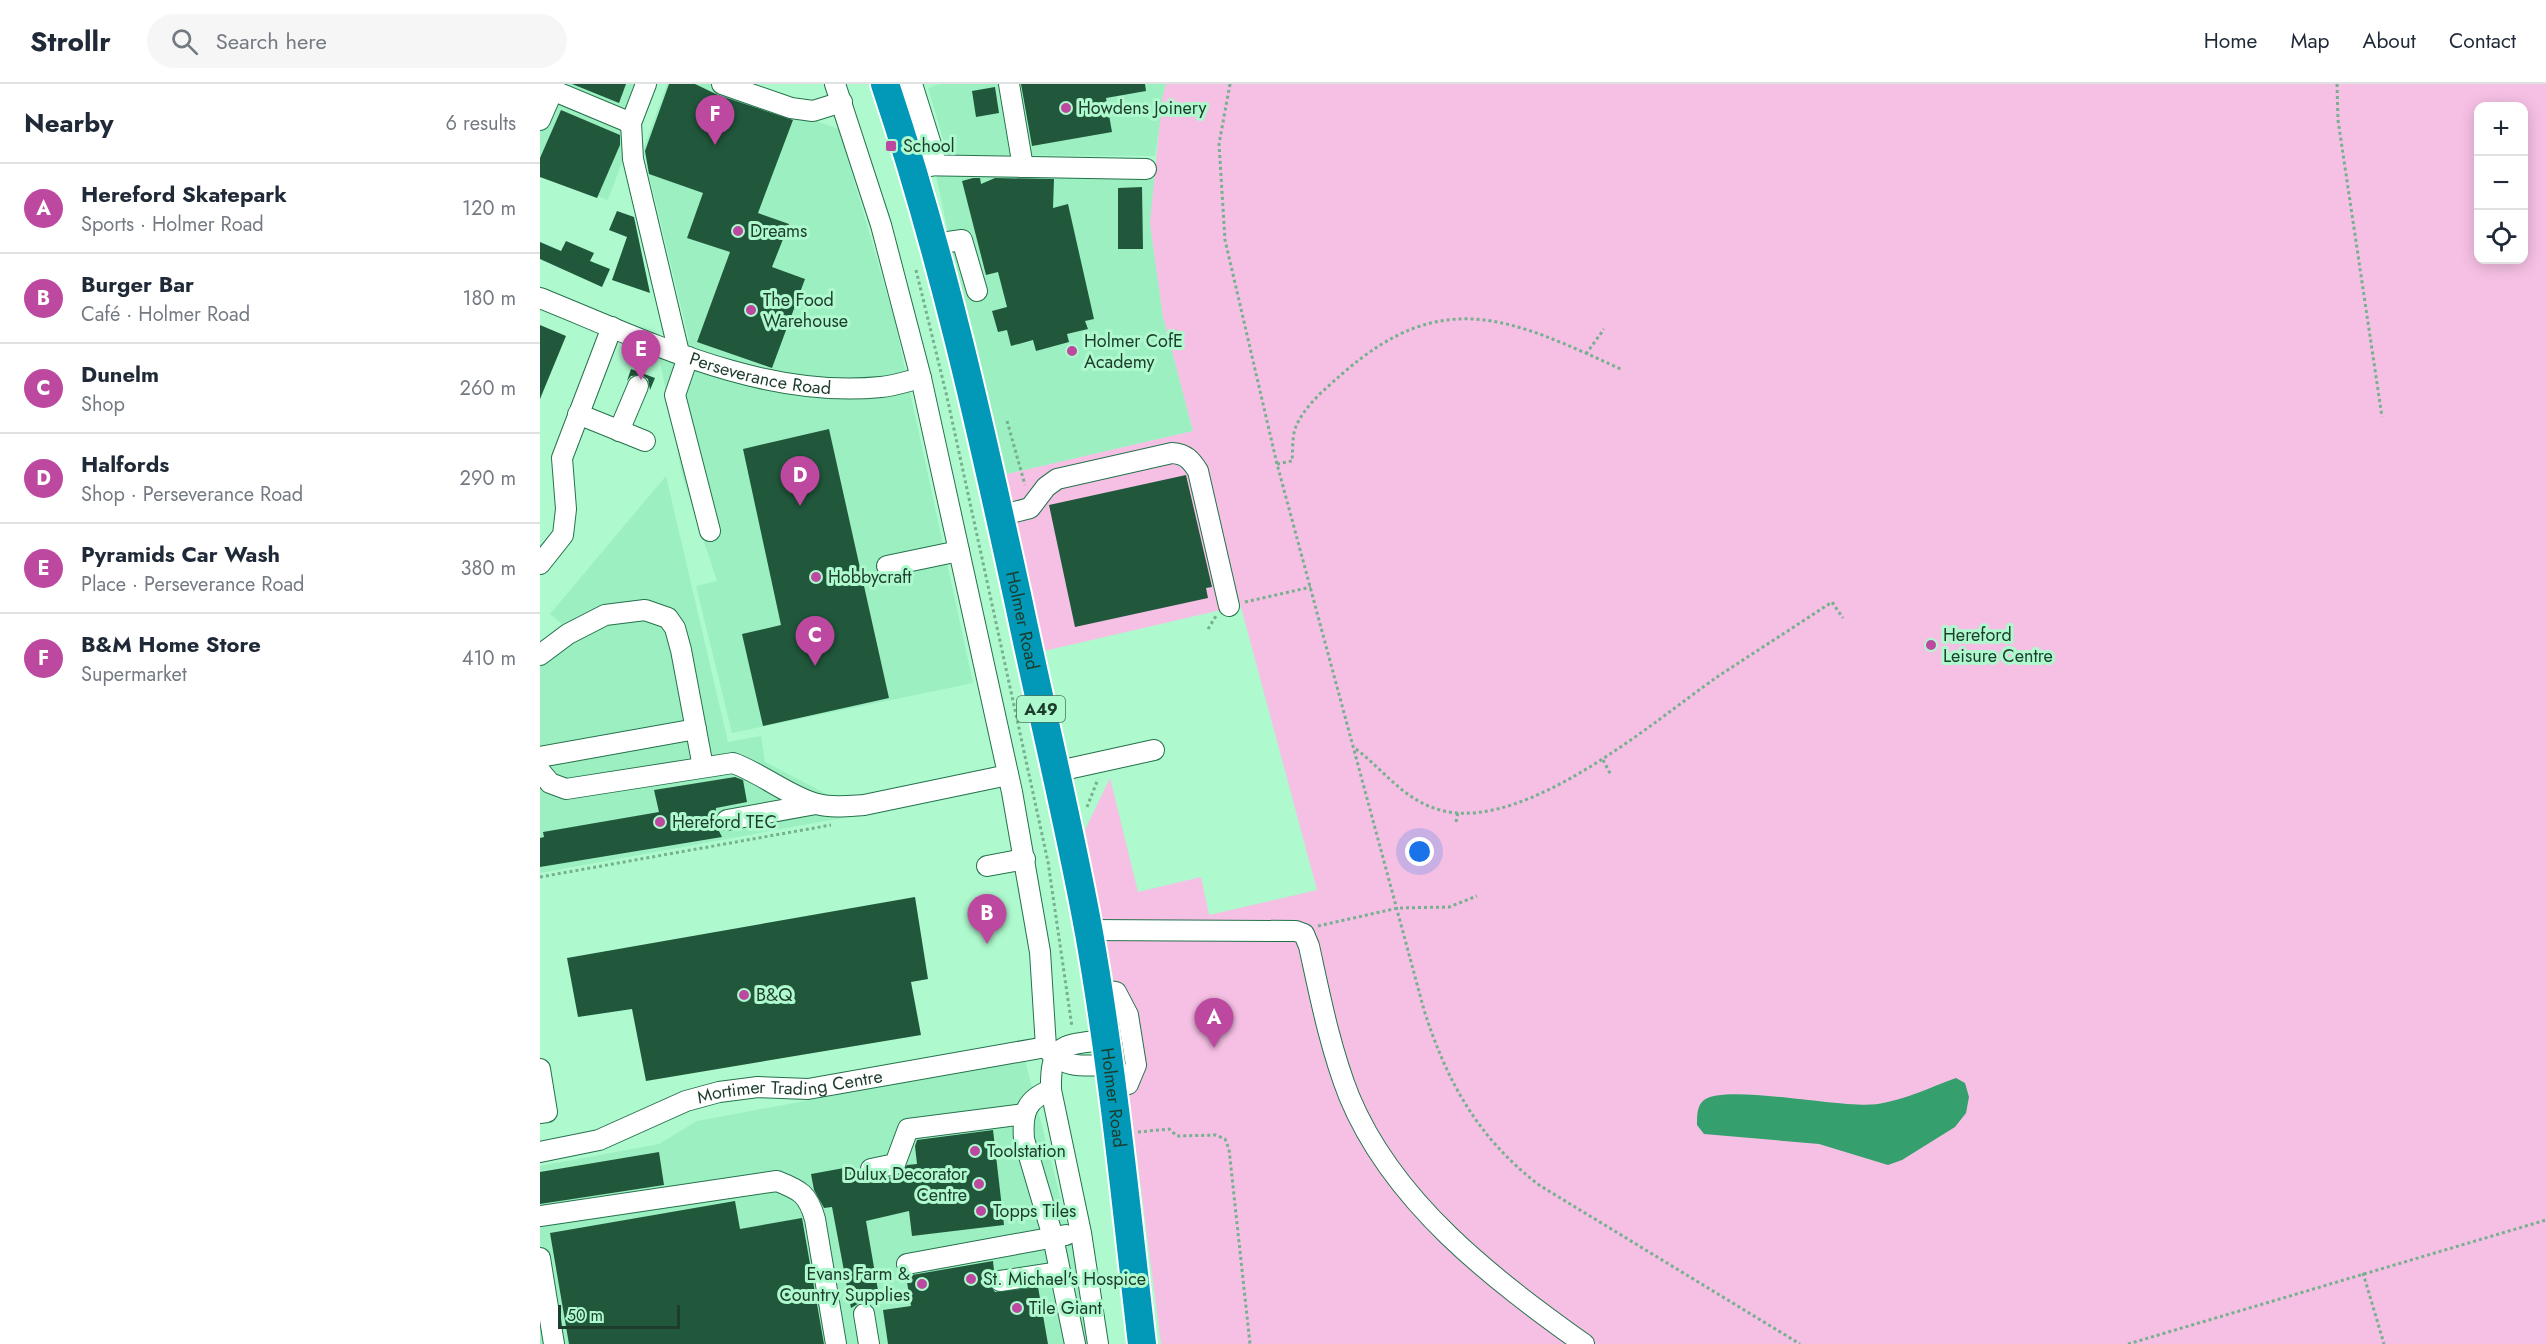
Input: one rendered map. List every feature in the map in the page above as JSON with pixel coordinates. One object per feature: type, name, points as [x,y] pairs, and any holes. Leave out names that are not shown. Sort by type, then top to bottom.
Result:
[{"type":"highway","name":"Holmer Road","points":[[885,84],[921,165],[934,244],[1000,516],[1088,930],[1118,1133],[1142,1344]]},
{"type":"street","points":[[646,84],[631,123],[633,159],[684,355],[675,395],[710,531]]},
{"type":"street","points":[[722,84],[790,108],[813,111],[838,93],[881,225],[921,378],[1025,860],[1040,952],[1050,1051],[1051,1090],[1081,1233],[1098,1344]]},
{"type":"street","points":[[912,84],[934,154],[921,165]]},
{"type":"street","points":[[1009,84],[1023,167]]},
{"type":"street","points":[[540,120],[547,88],[631,123]]},
{"type":"street","points":[[921,165],[1146,169]]},
{"type":"street","points":[[934,244],[962,240],[977,291]]},
{"type":"street","name":"Perseverance Road","points":[[540,298],[684,355],[758,377],[829,386],[881,387],[921,378]]},
{"type":"street","points":[[540,564],[565,530],[566,509],[562,458],[612,327]]},
{"type":"street","points":[[619,431],[638,386]]},
{"type":"street","points":[[578,414],[645,441]]},
{"type":"street","points":[[1000,516],[1030,508],[1039,500],[1046,487],[1057,479],[1172,453],[1182,454],[1191,460],[1198,471],[1229,606]]},
{"type":"street","points":[[887,566],[959,551]]},
{"type":"street","points":[[540,655],[568,633],[605,615],[645,610],[668,618],[675,628],[681,650],[703,767]]},
{"type":"street","points":[[540,757],[696,729]]},
{"type":"street","points":[[1054,772],[1154,750]]},
{"type":"street","points":[[540,771],[550,783],[566,789],[733,763],[816,804]]},
{"type":"street","points":[[727,820],[816,804],[840,807],[864,805],[1008,775]]},
{"type":"street","points":[[987,866],[1025,860]]},
{"type":"street","points":[[1088,930],[1296,931],[1304,934],[1309,946],[1334,1050],[1350,1097],[1382,1156],[1414,1199],[1472,1257],[1584,1344]]},
{"type":"street","points":[[1050,1051],[1073,1065],[1109,1065],[1128,1084],[1136,1065],[1128,1015],[1116,992],[1098,989]]},
{"type":"street","name":"Mortimer Trading Centre","points":[[540,1152],[599,1140],[686,1101],[719,1092],[758,1087],[808,1089],[1050,1051]]},
{"type":"street","points":[[540,1069],[547,1112],[540,1113]]},
{"type":"street","points":[[1051,1090],[1037,1095],[1025,1114],[1024,1139],[1053,1238],[1074,1344]]},
{"type":"street","points":[[871,1169],[895,1164],[908,1129],[1025,1114]]},
{"type":"street","points":[[540,1216],[777,1181],[795,1188],[809,1200],[814,1219],[836,1344]]},
{"type":"street","points":[[907,1264],[1081,1233]]},
{"type":"street","points":[[540,1258],[542,1285],[554,1344]]},
{"type":"street","points":[[1000,1281],[1060,1272]]},
{"type":"street","points":[[864,1314],[869,1344]]},
{"type":"path","points":[[1230,84],[1219,144],[1225,240],[1277,464],[1437,1050],[1452,1083],[1493,1143],[1539,1185],[1800,1344]]},
{"type":"path","points":[[2337,84],[2338,120],[2382,417]]},
{"type":"path","points":[[1277,464],[1292,461],[1294,430],[1317,396],[1382,342],[1414,327],[1447,319],[1481,319],[1517,326],[1623,370]]},
{"type":"path","points":[[1586,354],[1604,329]]},
{"type":"path","points":[[1007,421],[1022,480],[1039,500]]},
{"type":"path","points":[[1208,629],[1218,614],[1229,606],[1311,587]]},
{"type":"path","points":[[1354,748],[1409,797],[1445,811],[1472,812],[1507,805],[1543,791],[1602,760],[1716,679],[1832,602],[1843,618]]},
{"type":"path","points":[[1602,760],[1611,775]]},
{"type":"path","points":[[1084,816],[1105,761]]},
{"type":"path","points":[[1456,822],[1458,812]]},
{"type":"path","points":[[540,877],[840,823]]},
{"type":"path","points":[[1296,931],[1398,908],[1449,907],[1477,896]]},
{"type":"path","points":[[1118,1133],[1168,1129],[1177,1136],[1225,1138],[1229,1149],[1250,1344]]},
{"type":"path","points":[[2127,1344],[2546,1220]]},
{"type":"path","points":[[2362,1273],[2384,1344]]},
{"type":"shaded area","points":[[540,84],[651,84],[608,200],[540,174]]},
{"type":"shaded area","points":[[667,84],[709,84],[839,129],[894,318],[973,683],[732,733],[696,586],[717,581],[682,475],[657,345],[689,340],[643,150]]},
{"type":"shaded area","points":[[939,84],[1166,84],[1155,156],[948,155],[928,88]]},
{"type":"shaded area","name":"Hereford Leisure Centre","points":[[1166,84],[2546,84],[2546,1344],[1161,1344],[1116,992],[1085,830],[1110,778],[1138,892],[1201,877],[1209,915],[1317,890],[1201,458],[1234,607],[1044,651],[1003,475],[1193,431],[1163,317],[1150,223],[1162,99]]},
{"type":"shaded area","name":"Holmer CofE Academy","points":[[936,175],[1156,178],[1150,223],[1163,317],[1193,431],[1003,475],[980,384]]},
{"type":"shaded area","points":[[666,476],[728,742],[761,736],[765,762],[836,799],[863,795],[864,814],[540,873],[540,642],[562,624],[550,614]]},
{"type":"shaded area","points":[[1025,1060],[1072,1243],[1087,1344],[540,1344],[540,1166],[659,1144],[697,1121]]},
{"type":"shaded area","points":[[1956,1078],[1965,1083],[1969,1097],[1966,1113],[1955,1127],[1902,1160],[1888,1165],[1819,1144],[1704,1134],[1697,1125],[1700,1105],[1704,1100],[1717,1095],[1759,1095],[1861,1105],[1878,1104],[1908,1096]]},
{"type":"building","points":[[572,84],[626,84],[619,103]]},
{"type":"building","points":[[669,84],[695,84],[718,95],[793,120],[758,213],[789,224],[772,267],[805,279],[772,368],[697,342],[730,252],[687,238],[703,193],[649,174],[645,151]]},
{"type":"building","name":"Howdens Joinery","points":[[1021,84],[1145,84],[1146,91],[1106,98],[1112,132],[1032,146]]},
{"type":"building","points":[[995,87],[999,113],[976,117],[972,91]]},
{"type":"building","points":[[561,110],[620,135],[620,145],[597,198],[540,177],[540,158]]},
{"type":"building","points":[[980,178],[981,184],[995,178],[1054,179],[1053,208],[1068,204],[1094,319],[1085,321],[1088,329],[1067,334],[1069,342],[1036,351],[1033,340],[1011,346],[1007,330],[998,332],[992,311],[1007,307],[998,272],[986,275],[962,181]]},
{"type":"building","points":[[1142,187],[1143,249],[1118,249],[1118,188]]},
{"type":"building","points":[[617,211],[634,217],[650,293],[612,280],[627,237],[609,230]]},
{"type":"building","points":[[566,241],[594,253],[590,261],[610,269],[602,287],[540,259],[540,242],[561,251]]},
{"type":"building","points":[[540,325],[566,336],[540,399]]},
{"type":"building","points":[[631,369],[655,378],[650,390],[648,379],[642,375],[631,376],[627,381]]},
{"type":"building","points":[[829,429],[889,698],[763,726],[742,634],[781,625],[743,449]]},
{"type":"building","points":[[1186,475],[1212,587],[1206,588],[1208,598],[1075,627],[1049,505]]},
{"type":"building","name":"Hereford TEC","points":[[735,777],[743,780],[747,802],[716,808],[715,823],[722,837],[540,867],[540,838],[544,837],[543,832],[659,812],[654,790]]},
{"type":"building","name":"B&Q","points":[[915,897],[928,979],[911,982],[921,1035],[646,1081],[632,1009],[578,1017],[567,958]]},
{"type":"building","points":[[993,1130],[1004,1225],[912,1236],[909,1211],[866,1221],[880,1302],[861,1302],[851,1308],[832,1207],[824,1208],[814,1190],[811,1174],[855,1166],[858,1180],[873,1181],[897,1176],[907,1165],[917,1164],[915,1146],[917,1140]]},
{"type":"building","points":[[659,1152],[664,1185],[540,1204],[540,1172]]},
{"type":"building","points":[[735,1201],[740,1229],[802,1218],[824,1344],[569,1344],[550,1233]]},
{"type":"building","points":[[993,1261],[994,1271],[988,1282],[995,1292],[1038,1287],[1048,1344],[888,1344],[883,1310],[911,1306],[906,1276]]},
{"type":"place","name":"Howdens Joinery","points":[[1066,108]]},
{"type":"place","name":"B&M Home Store","points":[[715,145]]},
{"type":"place","name":"School","points":[[891,146]]},
{"type":"place","name":"Dreams","points":[[738,231]]},
{"type":"place","name":"The Food Warehouse","points":[[751,310]]},
{"type":"place","name":"Holmer CofE Academy","points":[[1072,351]]},
{"type":"place","name":"Pyramids Car Wash","points":[[641,380]]},
{"type":"place","name":"Halfords","points":[[800,506]]},
{"type":"place","name":"Hobbycraft","points":[[816,577]]},
{"type":"place","name":"Hereford Leisure Centre","points":[[1931,645]]},
{"type":"place","name":"Dunelm","points":[[815,666]]},
{"type":"place","name":"Hereford TEC","points":[[660,822]]},
{"type":"place","name":"Burger Bar","points":[[987,944]]},
{"type":"place","name":"B&Q","points":[[744,995]]},
{"type":"place","name":"Hereford Skatepark","points":[[1214,1048]]},
{"type":"place","name":"Toolstation","points":[[975,1151]]},
{"type":"place","name":"Dulux Decorator Centre","points":[[979,1184]]},
{"type":"place","name":"Topps Tiles","points":[[981,1211]]},
{"type":"place","name":"St. Michael's Hospice","points":[[971,1279]]},
{"type":"place","name":"Evans Farm & Country Supplies","points":[[922,1284]]},
{"type":"place","name":"Tile Giant","points":[[1017,1308]]}]
